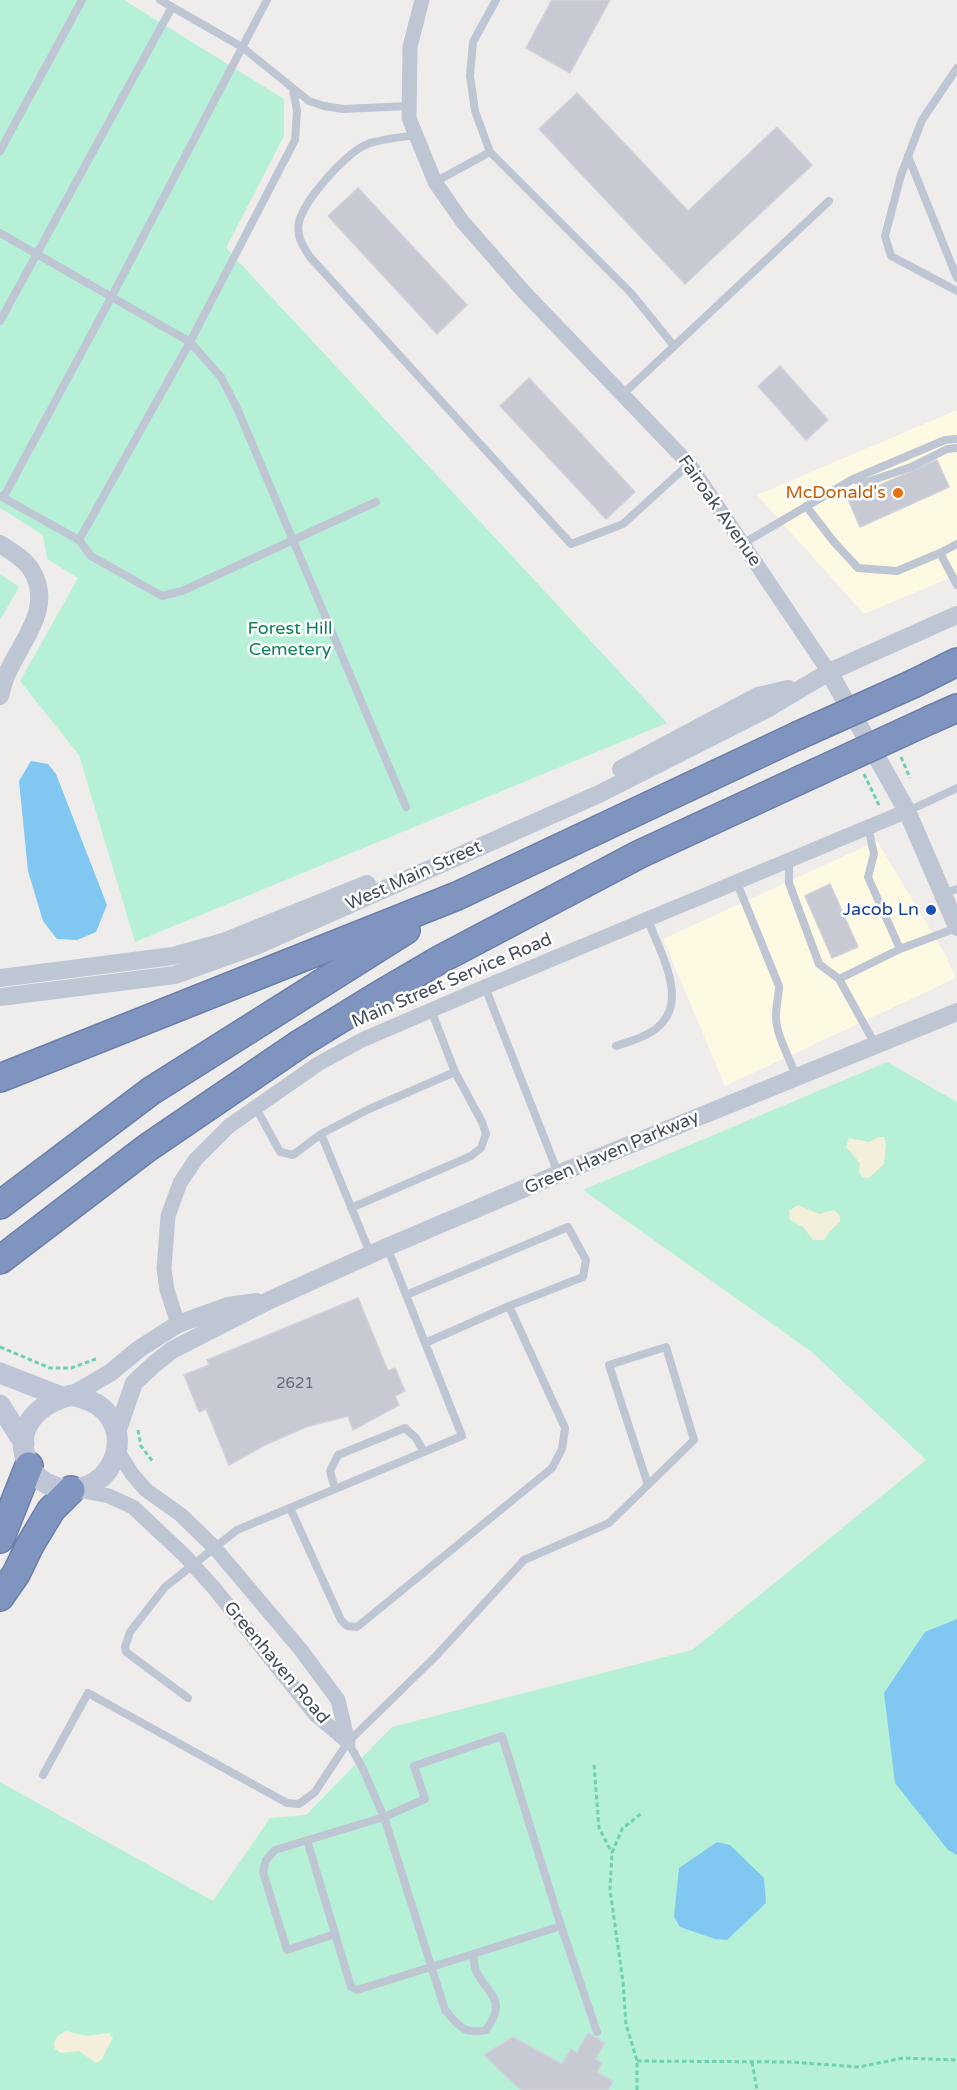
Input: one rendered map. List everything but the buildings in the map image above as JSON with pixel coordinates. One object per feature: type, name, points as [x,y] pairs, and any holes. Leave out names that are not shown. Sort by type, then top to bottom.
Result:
[{"type":"highway","points":[[0,1078],[457,896],[957,662]]},
{"type":"highway","points":[[0,1260],[147,1148],[301,1042],[441,959],[640,854],[957,708]]},
{"type":"highway","points":[[0,1205],[150,1091],[457,896]]},
{"type":"highway","points":[[0,1539],[27,1454]]},
{"type":"highway","points":[[0,1597],[16,1574],[51,1510],[73,1490]]},
{"type":"main road","name":"Greenhaven Road","points":[[0,1373],[67,1396],[88,1400],[107,1414],[116,1442]]},
{"type":"main road","points":[[27,1454],[24,1437],[28,1423],[48,1402],[67,1396]]},
{"type":"main road","name":"Greenhaven Road","points":[[0,1405],[38,1477],[50,1486],[73,1490]]},
{"type":"main road","points":[[73,1490],[93,1485],[104,1476],[112,1464],[116,1442]]},
{"type":"street","name":"Fairoak Avenue","points":[[422,0],[410,46],[409,118],[435,183],[462,221],[524,292],[689,464],[829,672],[950,891],[957,927]]},
{"type":"street","points":[[0,544],[16,554],[31,569],[39,587],[40,597],[37,617],[7,674],[0,696]]},
{"type":"street","name":"West Main Street","points":[[0,997],[175,975],[256,946],[598,794],[765,710],[829,672],[957,615]]},
{"type":"street","name":"West Main Street","points":[[0,978],[173,956],[223,942],[355,889],[605,778],[758,696],[804,686]]},
{"type":"street","name":"Main Street Service Road","points":[[178,1324],[169,1298],[164,1269],[168,1216],[180,1183],[196,1159],[230,1126],[318,1064],[362,1040],[431,1010],[907,811]]},
{"type":"street","name":"Green Haven Parkway","points":[[270,1300],[559,1175],[957,1012]]},
{"type":"street","points":[[67,1396],[110,1373],[139,1349],[178,1324],[228,1306],[270,1300]]},
{"type":"street","points":[[116,1442],[134,1383],[152,1366],[172,1350],[270,1300]]},
{"type":"street","name":"Greenhaven Road","points":[[116,1442],[132,1474],[146,1490],[181,1515],[214,1547],[301,1650],[338,1700],[348,1742]]},
{"type":"street","name":"Greenhaven Road","points":[[73,1490],[109,1497],[134,1508],[194,1564],[315,1714],[348,1742]]},
{"type":"lane","points":[[0,151],[82,0]]},
{"type":"lane","points":[[160,0],[242,47],[309,101],[343,109],[409,106]]},
{"type":"lane","points":[[267,0],[112,296],[2,497],[79,540],[92,556],[162,596],[182,591],[376,502]]},
{"type":"lane","points":[[496,0],[473,42],[470,76],[475,111],[490,152],[631,292],[674,346]]},
{"type":"lane","points":[[0,321],[172,7]]},
{"type":"lane","points":[[957,68],[922,120],[901,175],[885,237],[891,256],[957,291]]},
{"type":"lane","points":[[79,540],[190,342],[295,140],[297,111],[293,89]]},
{"type":"lane","points":[[416,135],[368,144],[343,161],[321,185],[305,206],[299,224],[300,243],[310,257],[571,543],[623,524],[689,464]]},
{"type":"lane","points":[[435,183],[490,152]]},
{"type":"lane","points":[[908,156],[957,278]]},
{"type":"lane","points":[[622,394],[829,201]]},
{"type":"lane","points":[[0,232],[190,342],[221,377],[237,408],[406,807]]},
{"type":"lane","points":[[744,543],[853,479],[945,440],[957,439]]},
{"type":"lane","points":[[853,479],[864,483],[911,466],[947,449],[957,448]]},
{"type":"lane","points":[[806,506],[858,568],[897,571],[940,554],[957,544]]},
{"type":"lane","points":[[940,554],[957,585]]},
{"type":"lane","points":[[907,811],[957,788]]},
{"type":"lane","points":[[868,827],[874,854],[868,877],[900,949]]},
{"type":"lane","points":[[789,861],[789,883],[819,964],[839,979],[875,1044]]},
{"type":"lane","points":[[737,883],[779,986],[779,999],[775,1013],[776,1024],[796,1077]]},
{"type":"lane","points":[[616,1046],[651,1033],[667,1019],[674,1002],[672,984],[648,920]]},
{"type":"lane","points":[[839,979],[900,949],[957,927]]},
{"type":"lane","points":[[485,987],[559,1175]]},
{"type":"lane","points":[[351,1208],[471,1156],[481,1148],[486,1134],[482,1122],[455,1072],[431,1010]]},
{"type":"lane","points":[[256,1108],[280,1152],[294,1155],[321,1134],[367,1110],[455,1072]]},
{"type":"lane","points":[[188,1698],[126,1652],[125,1647],[130,1632],[165,1587],[237,1530],[462,1436],[406,1295],[351,1208],[321,1134]]},
{"type":"lane","points":[[406,1295],[568,1227],[586,1260],[583,1277],[509,1306],[425,1344]]},
{"type":"lane","points":[[290,1508],[341,1620],[347,1626],[357,1627],[552,1468],[562,1449],[565,1428],[509,1306]]},
{"type":"lane","points":[[43,1775],[88,1693],[286,1803],[299,1804],[315,1792],[348,1742],[436,1656],[524,1560],[609,1523],[648,1485],[694,1440],[666,1347],[609,1365],[648,1485]]},
{"type":"lane","points":[[335,1490],[330,1471],[338,1455],[405,1428],[416,1438],[424,1452]]},
{"type":"lane","points":[[335,1934],[287,1950],[263,1872],[266,1860],[275,1850],[384,1817],[426,1799],[414,1766],[502,1736],[561,1926],[597,2031]]},
{"type":"lane","points":[[348,1742],[362,1767],[384,1817],[446,2010],[459,2027],[473,2033],[486,2030],[496,2016],[495,1997],[476,1971],[473,1954]]},
{"type":"lane","points":[[307,1840],[351,1987],[357,1990],[561,1926]]},
{"type":"path","points":[[862,771],[879,805]]},
{"type":"path","points":[[0,1347],[50,1368],[71,1368],[98,1358]]},
{"type":"path","points":[[138,1423],[141,1446],[153,1462]]},
{"type":"path","points":[[594,1765],[599,1828],[612,1852]]},
{"type":"path","points":[[637,2090],[637,2061],[626,2024],[623,1982],[610,1890],[612,1852],[622,1829],[643,1812]]},
{"type":"path","points":[[637,2061],[791,2062],[859,2067],[903,2058],[957,2060]]},
{"type":"path","points":[[752,2062],[758,2090]]},
{"type":"shaded area","points":[[957,410],[957,575],[864,614],[757,495]]},
{"type":"shaded area","points":[[877,841],[945,954],[956,978],[725,1086],[663,939]]},
{"type":"green space","name":"Forest Hill Cemetery","points":[[0,0],[124,0],[284,99],[284,136],[226,248],[667,723],[135,942],[79,755],[20,681],[78,578],[47,559],[43,535],[0,508]]},
{"type":"green space","points":[[0,574],[19,587],[0,620]]},
{"type":"green space","points":[[887,1062],[957,1102],[957,2090],[0,2090],[0,1782],[213,1901],[270,1818],[306,1815],[392,1727],[692,1650],[926,1460],[812,1352],[583,1190]]},
{"type":"sand","points":[[884,1137],[886,1144],[884,1164],[869,1178],[863,1177],[859,1172],[860,1163],[846,1147],[849,1138],[869,1142]]},
{"type":"sand","points":[[798,1205],[819,1214],[834,1210],[840,1216],[840,1222],[824,1240],[813,1240],[803,1227],[790,1220],[789,1211]]},
{"type":"sand","points":[[66,2031],[87,2036],[109,2033],[113,2038],[101,2060],[96,2063],[79,2051],[61,2053],[55,2049],[56,2038]]},
{"type":"water","points":[[31,761],[48,764],[56,774],[107,905],[96,932],[77,940],[57,939],[43,921],[28,871],[19,781]]},
{"type":"water","points":[[957,1619],[957,1855],[948,1850],[895,1783],[884,1693],[925,1632]]},
{"type":"water","points":[[717,1842],[730,1845],[764,1878],[766,1903],[727,1940],[715,1939],[680,1927],[674,1917],[679,1868]]},
{"type":"place","name":"McDonald's","points":[[898,493]]},
{"type":"place","name":"Jacob Ln","points":[[931,910]]}]
